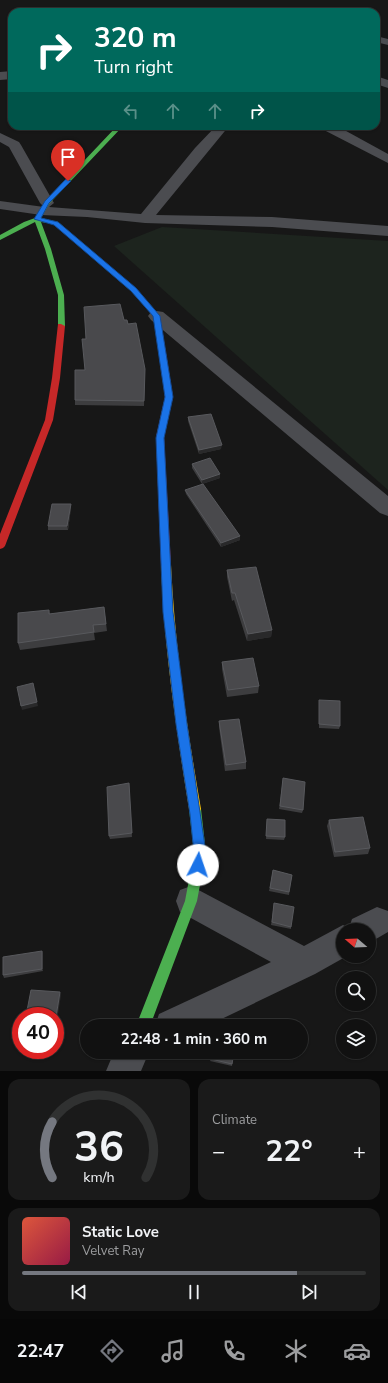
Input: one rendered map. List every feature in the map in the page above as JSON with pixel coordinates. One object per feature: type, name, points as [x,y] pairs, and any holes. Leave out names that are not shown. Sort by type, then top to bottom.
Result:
[{"type":"street","points":[[0,238],[26,223],[42,211],[116,130]]},
{"type":"street","points":[[145,219],[200,151],[219,130]]},
{"type":"street","points":[[334,130],[388,159]]},
{"type":"street","points":[[0,137],[14,145],[42,211],[48,249],[61,295],[61,328],[56,378],[49,420],[0,546]]},
{"type":"street","points":[[0,205],[42,211],[87,213],[145,219],[272,222],[388,231]]},
{"type":"street","points":[[42,211],[133,290],[157,316],[388,508]]},
{"type":"street","points":[[146,1019],[191,901],[200,853],[194,802],[181,724],[168,612],[160,438],[169,397],[157,316]]},
{"type":"street","points":[[191,901],[304,963]]},
{"type":"street","points":[[186,1019],[304,963],[336,945]]},
{"type":"street","points":[[123,1071],[129,1059]]},
{"type":"shaded area","points":[[162,227],[388,241],[388,490],[114,246]]},
{"type":"building","points":[[120,304],[124,320],[127,320],[128,324],[136,323],[145,369],[144,401],[75,400],[75,370],[85,370],[82,339],[86,339],[84,307]]},
{"type":"building","points":[[211,414],[222,445],[199,450],[188,417]]},
{"type":"building","points":[[210,458],[220,474],[202,480],[192,464]]},
{"type":"building","points":[[203,484],[240,536],[221,543],[185,490]]},
{"type":"building","points":[[52,504],[71,504],[67,526],[48,526]]},
{"type":"building","points":[[256,567],[272,630],[248,634],[235,593],[232,593],[227,570]]},
{"type":"building","points":[[104,607],[106,624],[93,625],[94,632],[18,643],[18,613],[49,610],[49,614]]},
{"type":"building","points":[[253,658],[259,686],[228,690],[222,662]]},
{"type":"building","points":[[33,683],[37,702],[21,706],[17,687]]},
{"type":"building","points":[[319,700],[340,701],[340,726],[319,724]]},
{"type":"building","points":[[239,719],[246,762],[226,765],[219,721]]},
{"type":"building","points":[[283,778],[305,782],[303,810],[280,806]]},
{"type":"building","points":[[129,783],[132,833],[109,836],[107,787]]},
{"type":"building","points":[[363,817],[370,848],[335,852],[329,820]]},
{"type":"building","points":[[267,819],[285,820],[285,837],[266,836]]},
{"type":"building","points":[[273,870],[292,875],[289,892],[270,888]]},
{"type":"building","points":[[274,903],[294,907],[291,927],[272,922]]},
{"type":"building","points":[[42,951],[42,969],[3,975],[3,957]]},
{"type":"building","points":[[31,990],[60,992],[58,1007],[28,1007]]},
{"type":"building","points":[[211,1059],[233,1059],[232,1064]]},
{"type":"traffic: fast","points":[[61,326],[61,295],[48,249],[37,219],[47,203],[116,130]]},
{"type":"traffic: fast","points":[[0,238],[26,223],[37,219],[56,223],[133,290],[153,312]]},
{"type":"traffic: fast","points":[[146,1019],[191,901],[200,853],[195,809]]},
{"type":"traffic: slow","points":[[166,565],[168,612],[181,724],[195,809]]},
{"type":"traffic: jam","points":[[153,312],[157,316],[169,397],[160,437],[166,565]]},
{"type":"traffic: jam","points":[[0,546],[49,420],[56,378],[61,326]]},
{"type":"route","points":[[68,181],[47,203],[37,219],[56,223],[133,290],[157,316],[169,397],[160,438],[168,612],[181,724],[196,814],[200,853],[198,865]]}]
